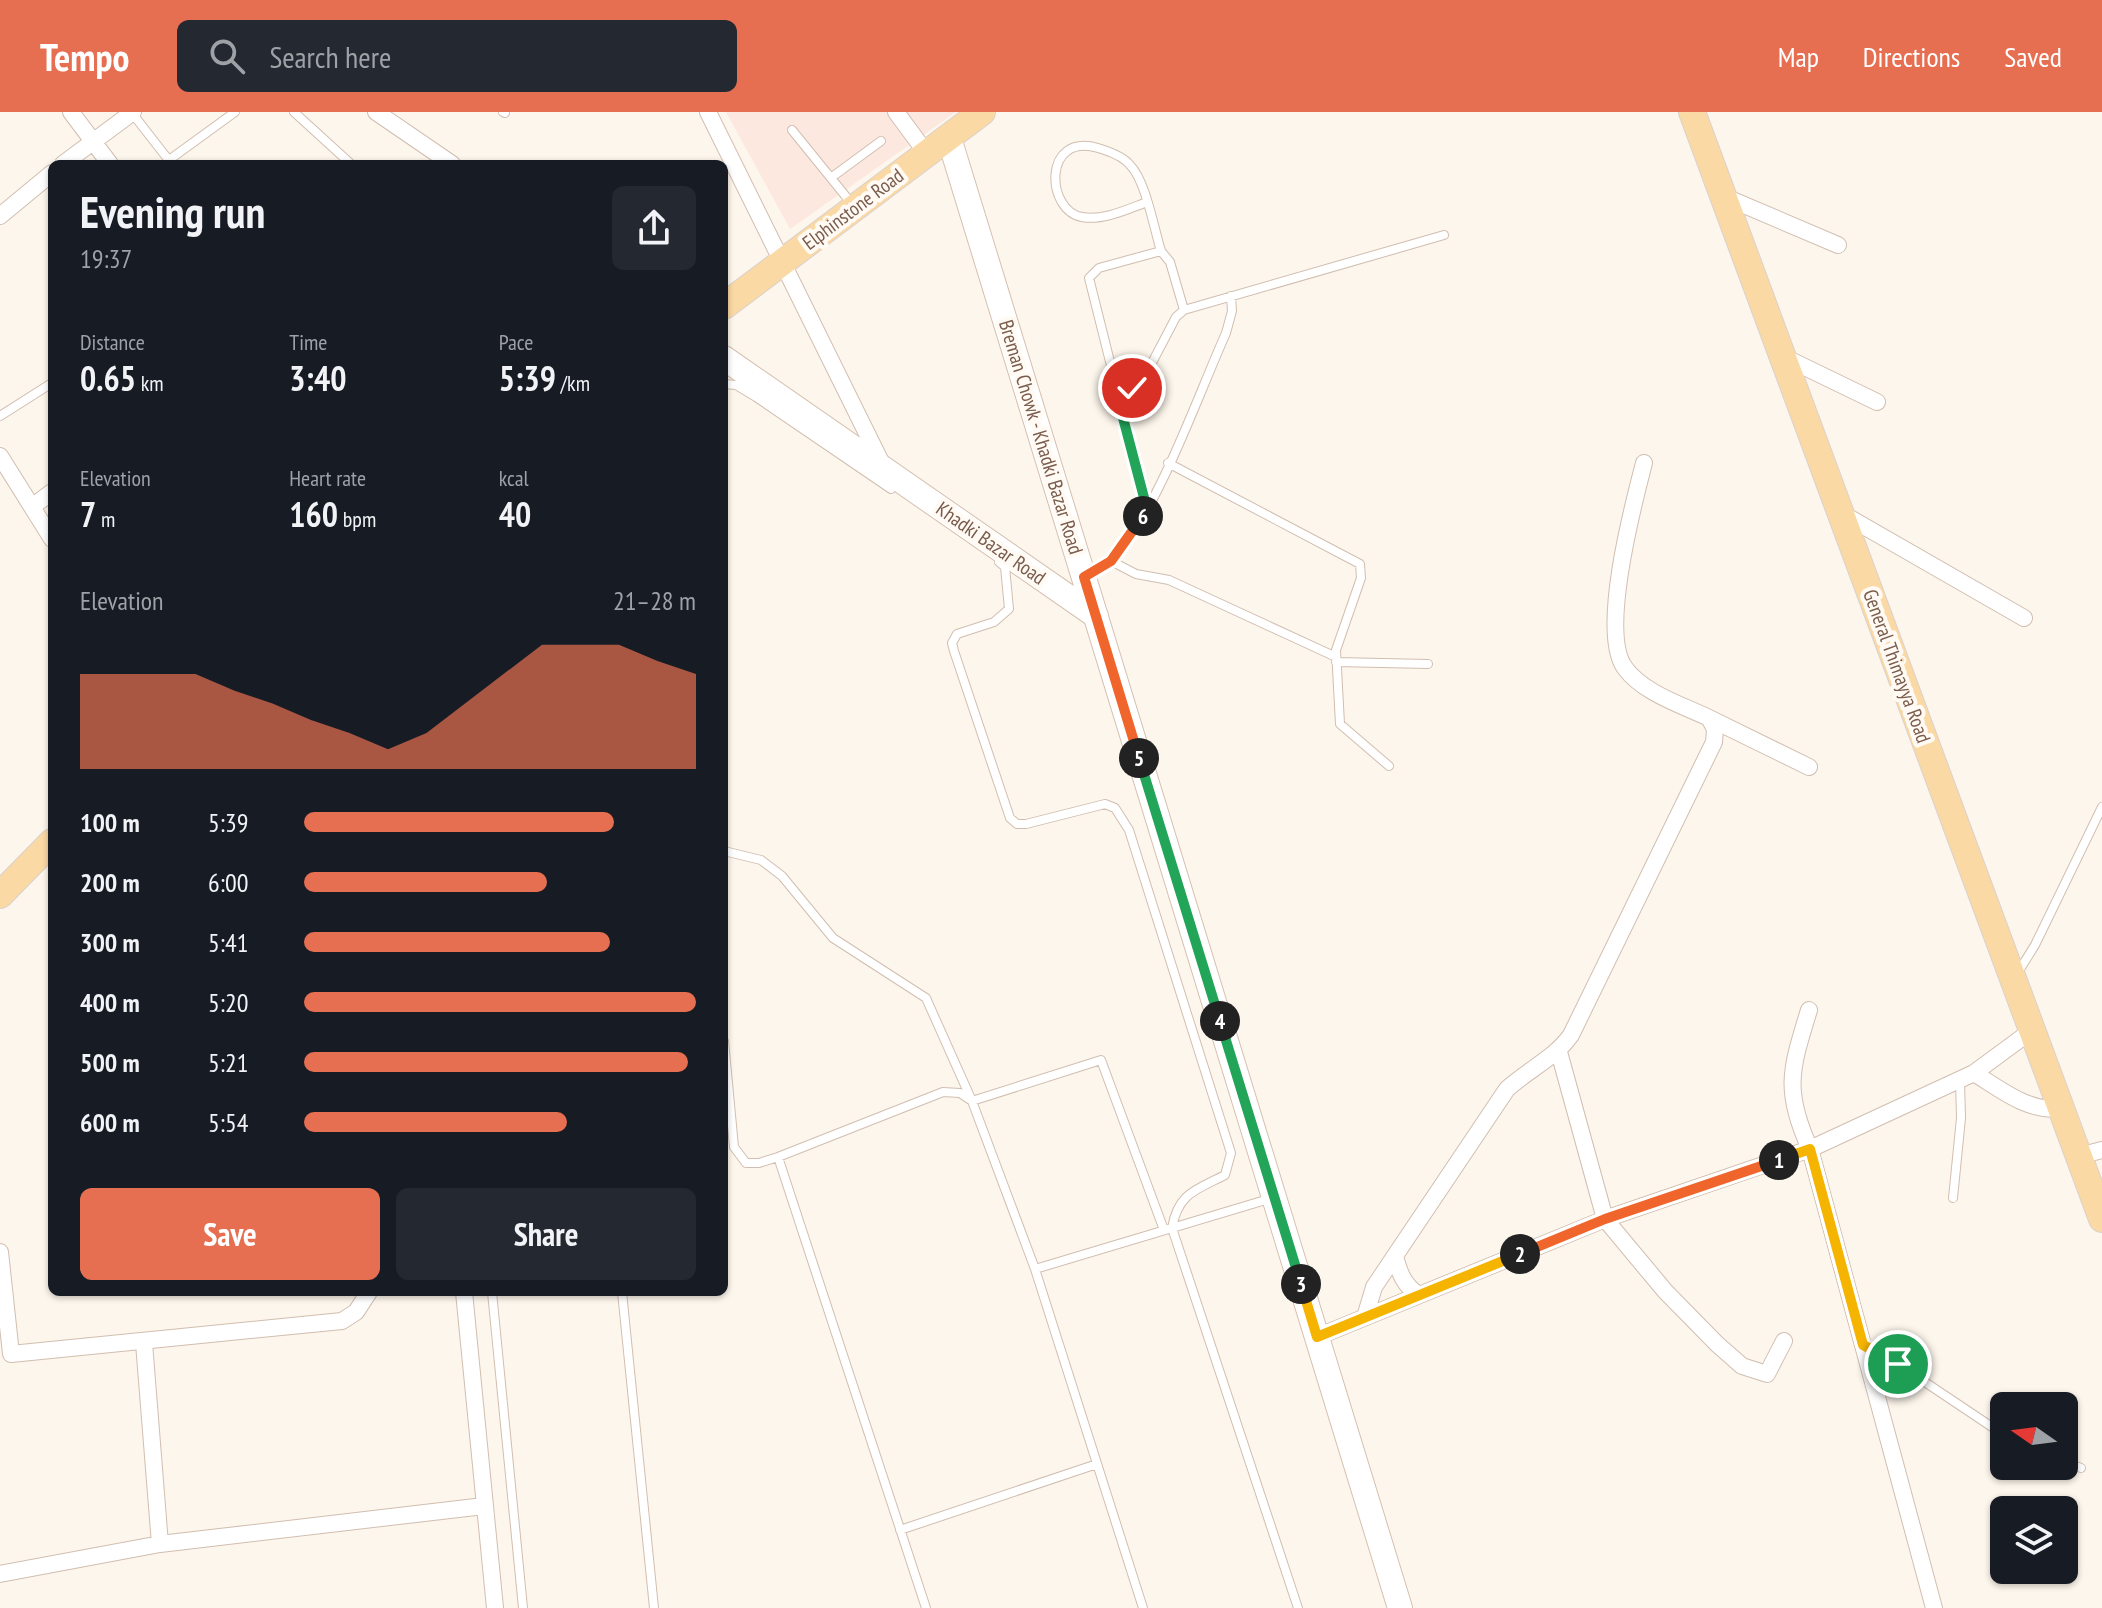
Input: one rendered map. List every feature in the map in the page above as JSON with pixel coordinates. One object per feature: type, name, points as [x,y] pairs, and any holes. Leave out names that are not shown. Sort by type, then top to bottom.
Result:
[{"type":"main road","name":"Elphinstone Road","points":[[728,303],[982,112]]},
{"type":"main road","name":"General Thimayya Road","points":[[1692,112],[2031,1031],[2063,1109],[2091,1153],[2102,1219]]},
{"type":"main road","name":"Breman Chowk - Khadki Bazar Road","points":[[949,138],[1400,1608]]},
{"type":"main road","name":"Khadki Bazar Road","points":[[728,361],[890,481],[1096,616]]},
{"type":"main road","points":[[0,895],[48,849]]},
{"type":"street","points":[[71,112],[107,160]]},
{"type":"street","points":[[68,160],[132,112]]},
{"type":"street","name":"Khadki Bazar Road","points":[[708,112],[890,481]]},
{"type":"street","points":[[896,112],[927,154]]},
{"type":"street","points":[[381,113],[441,160]]},
{"type":"street","points":[[2,209],[48,176]]},
{"type":"street","points":[[1723,196],[1838,245]]},
{"type":"street","points":[[1782,356],[1877,402]]},
{"type":"street","points":[[0,456],[48,532]]},
{"type":"street","points":[[1644,463],[1627,528],[1616,627],[1617,649],[1624,666],[1638,682],[1809,767]]},
{"type":"street","points":[[33,506],[48,495]]},
{"type":"street","points":[[1840,512],[2024,618]]},
{"type":"street","points":[[1365,1317],[1374,1287],[1507,1089],[1530,1068],[1559,1052],[1601,976],[1714,742],[1715,729],[1709,718]]},
{"type":"street","points":[[1809,1010],[1791,1070],[1796,1120],[1810,1149],[1934,1608]]},
{"type":"street","points":[[1317,1337],[1605,1219],[1810,1149],[1967,1077],[2031,1031]]},
{"type":"street","points":[[1559,1052],[1605,1219],[1665,1291],[1742,1366],[1767,1374],[1784,1341]]},
{"type":"street","points":[[1967,1077],[2028,1106],[2045,1111],[2063,1109]]},
{"type":"street","points":[[0,1252],[11,1354],[342,1321],[356,1312],[366,1296]]},
{"type":"street","points":[[1395,1256],[1399,1271],[1410,1289],[1419,1295]]},
{"type":"street","points":[[464,1296],[495,1608]]},
{"type":"street","points":[[144,1343],[160,1544]]},
{"type":"street","points":[[0,1574],[160,1544],[484,1506]]},
{"type":"lane","points":[[132,112],[168,160]]},
{"type":"lane","points":[[173,160],[235,112]]},
{"type":"lane","points":[[294,112],[347,160]]},
{"type":"lane","points":[[792,130],[855,207]]},
{"type":"lane","points":[[832,177],[881,141]]},
{"type":"lane","points":[[1147,202],[1097,216],[1071,215],[1060,200],[1055,179],[1060,157],[1070,146],[1080,144],[1116,155],[1132,165],[1147,202],[1161,251],[1170,262],[1184,310]]},
{"type":"lane","points":[[1117,395],[1144,378],[1176,317],[1184,310],[1444,235]]},
{"type":"lane","points":[[1147,509],[1089,278],[1099,268],[1161,251]]},
{"type":"lane","points":[[1084,577],[1111,561],[1147,509],[1226,333],[1232,311],[1231,296]]},
{"type":"lane","points":[[728,384],[736,385],[890,481]]},
{"type":"lane","points":[[0,416],[48,386]]},
{"type":"lane","points":[[1168,463],[1360,564],[1361,578],[1336,659],[1340,724],[1389,766]]},
{"type":"lane","points":[[946,525],[1005,567],[1009,609],[994,622],[957,634],[952,643],[1010,818],[1017,824],[1026,824],[1105,804],[1115,808],[1129,830],[1231,1153],[1225,1175],[1181,1199],[1168,1229]]},
{"type":"lane","points":[[1111,561],[1136,574],[1169,580],[1336,659],[1428,664]]},
{"type":"lane","points":[[2013,980],[2035,945],[2102,807]]},
{"type":"lane","points":[[728,852],[761,860],[782,876],[833,938],[926,998],[972,1101],[1035,1269],[1143,1608]]},
{"type":"lane","points":[[972,1101],[1101,1060],[1168,1229],[1298,1608]]},
{"type":"lane","points":[[1953,1198],[1967,1077]]},
{"type":"lane","points":[[728,1099],[734,1147],[746,1163],[778,1157],[943,1092],[960,1093],[972,1101]]},
{"type":"lane","points":[[778,1157],[926,1608]]},
{"type":"lane","points":[[1035,1269],[1274,1198]]},
{"type":"lane","points":[[492,1296],[523,1608]]},
{"type":"lane","points":[[622,1296],[654,1608]]},
{"type":"lane","points":[[1863,1345],[1880,1352],[1990,1426]]},
{"type":"lane","points":[[900,1530],[1097,1464]]},
{"type":"shaded area","points":[[726,112],[956,112],[790,229]]},
{"type":"route","points":[[1132,388],[1117,395],[1147,509],[1111,561],[1084,577],[1317,1337],[1605,1219],[1810,1149],[1863,1345],[1898,1364]]}]
